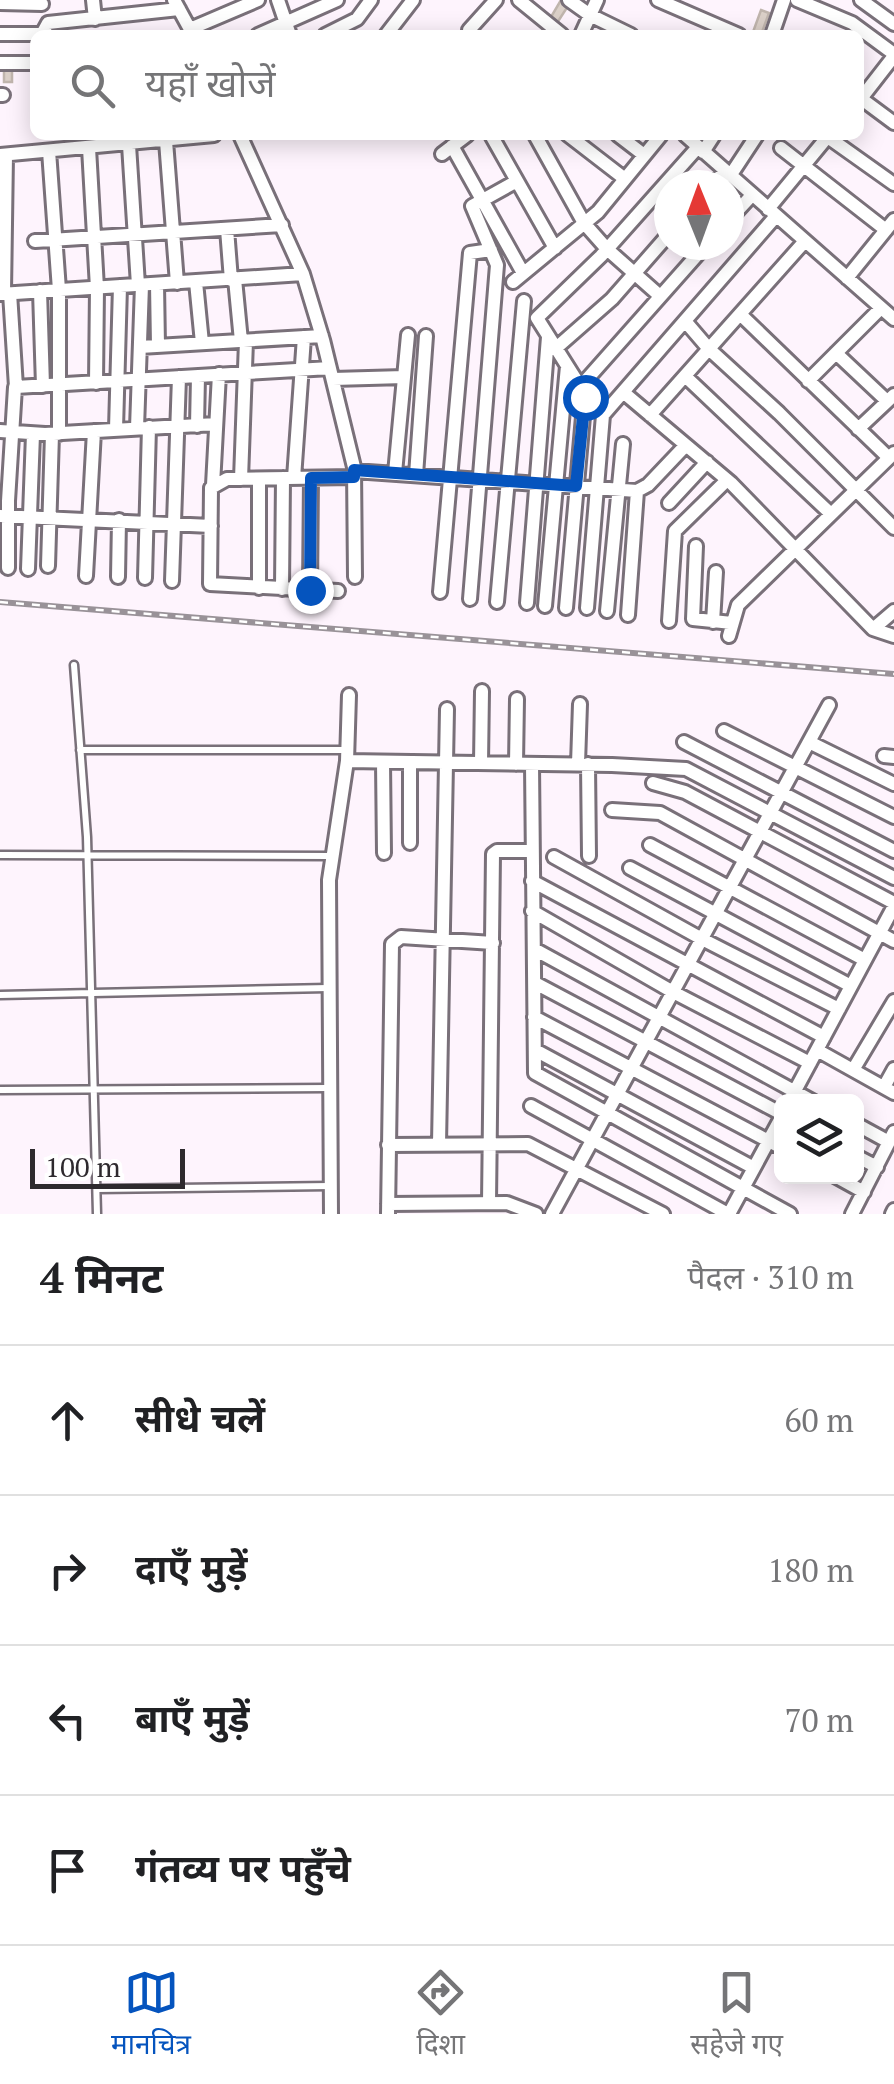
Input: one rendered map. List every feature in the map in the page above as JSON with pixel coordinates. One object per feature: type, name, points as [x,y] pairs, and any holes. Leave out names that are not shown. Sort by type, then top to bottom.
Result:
[{"type":"street","points":[[93,0],[95,19]]},
{"type":"street","points":[[196,30],[258,0]]},
{"type":"street","points":[[278,0],[288,29],[337,0]]},
{"type":"street","points":[[335,30],[356,19],[371,0]]},
{"type":"street","points":[[390,30],[413,0]]},
{"type":"street","points":[[469,30],[496,0]]},
{"type":"street","points":[[519,0],[556,30]]},
{"type":"street","points":[[569,0],[621,30]]},
{"type":"street","points":[[582,30],[597,0]]},
{"type":"street","points":[[658,0],[728,30]]},
{"type":"street","points":[[774,30],[784,0]]},
{"type":"street","points":[[796,0],[852,22],[862,30]]},
{"type":"street","points":[[861,0],[894,24]]},
{"type":"street","points":[[0,4],[42,4]]},
{"type":"street","points":[[44,30],[48,23],[176,4],[191,30]]},
{"type":"street","points":[[864,31],[894,55],[864,94]]},
{"type":"street","points":[[0,34],[30,34]]},
{"type":"street","points":[[0,63],[30,62]]},
{"type":"street","points":[[864,102],[894,122]]},
{"type":"street","points":[[8,568],[4,516],[6,431],[15,387],[5,293],[3,155],[180,140]]},
{"type":"street","points":[[242,140],[303,274],[332,373],[354,474],[356,577]]},
{"type":"street","points":[[460,140],[447,150],[482,200],[518,277],[598,212],[656,140]]},
{"type":"street","points":[[494,140],[554,248]]},
{"type":"street","points":[[539,140],[584,224],[660,296]]},
{"type":"street","points":[[579,140],[625,179]]},
{"type":"street","points":[[624,140],[644,155]]},
{"type":"street","points":[[690,140],[723,170]]},
{"type":"street","points":[[566,608],[585,397],[539,315],[709,140]]},
{"type":"street","points":[[730,170],[753,140]]},
{"type":"street","points":[[587,608],[603,417],[772,213],[824,140]]},
{"type":"street","points":[[833,140],[894,184]]},
{"type":"street","points":[[166,142],[177,283]]},
{"type":"street","points":[[129,144],[135,234],[158,346]]},
{"type":"street","points":[[90,148],[97,288],[96,383]]},
{"type":"street","points":[[781,148],[890,225],[847,278]]},
{"type":"street","points":[[48,151],[59,290],[61,385],[48,566]]},
{"type":"street","points":[[470,599],[497,265],[472,206],[517,181]]},
{"type":"street","points":[[744,188],[894,319]]},
{"type":"street","points":[[744,204],[752,195]]},
{"type":"street","points":[[35,241],[282,225]]},
{"type":"street","points":[[227,229],[244,341],[241,479]]},
{"type":"street","points":[[650,415],[805,242]]},
{"type":"street","points":[[440,592],[470,253],[490,250]]},
{"type":"street","points":[[527,604],[534,484],[552,343],[612,299],[654,251]]},
{"type":"street","points":[[581,386],[692,260]]},
{"type":"street","points":[[5,293],[303,274]]},
{"type":"street","points":[[196,282],[202,343]]},
{"type":"street","points":[[145,285],[140,378],[146,578]]},
{"type":"street","points":[[116,430],[120,286]]},
{"type":"street","points":[[40,291],[43,386]]},
{"type":"street","points":[[497,602],[524,302]]},
{"type":"street","points":[[808,381],[881,308]]},
{"type":"street","points":[[696,546],[693,619],[731,630],[738,605],[891,455],[858,429],[740,314]]},
{"type":"street","points":[[685,321],[709,349],[892,522]]},
{"type":"street","points":[[395,474],[408,335]]},
{"type":"street","points":[[140,347],[322,336]]},
{"type":"street","points":[[416,475],[426,336]]},
{"type":"street","points":[[282,589],[304,337]]},
{"type":"street","points":[[836,353],[890,398],[858,429]]},
{"type":"street","points":[[545,606],[566,366]]},
{"type":"street","points":[[15,387],[301,370],[404,377]]},
{"type":"street","points":[[218,374],[210,584],[338,591]]},
{"type":"street","points":[[172,582],[179,376]]},
{"type":"street","points":[[197,426],[198,376]]},
{"type":"street","points":[[685,376],[832,514]]},
{"type":"street","points":[[623,392],[727,480],[873,629],[894,636]]},
{"type":"street","points":[[6,431],[56,434],[216,424]]},
{"type":"street","points":[[86,576],[94,431]]},
{"type":"street","points":[[28,569],[33,434]]},
{"type":"street","points":[[607,611],[623,444]]},
{"type":"street","points":[[214,485],[226,479],[395,474],[638,491],[686,444]]},
{"type":"street","points":[[669,504],[707,462]]},
{"type":"street","points":[[310,590],[311,478]]},
{"type":"street","points":[[259,479],[259,588]]},
{"type":"street","points":[[669,621],[675,532],[727,480]]},
{"type":"street","points":[[628,615],[638,491]]},
{"type":"street","points":[[4,516],[210,526]]},
{"type":"street","points":[[118,577],[119,520]]},
{"type":"street","points":[[713,622],[716,572]]},
{"type":"street","points":[[873,629],[894,612]]},
{"type":"street","points":[[481,763],[482,691]]},
{"type":"street","points":[[331,1214],[330,880],[347,756],[349,694]]},
{"type":"street","points":[[516,699],[516,764]]},
{"type":"street","points":[[580,704],[589,856]]},
{"type":"street","points":[[552,1214],[829,706]]},
{"type":"street","points":[[439,1144],[448,709]]},
{"type":"street","points":[[724,730],[894,818]]},
{"type":"street","points":[[684,742],[894,851]]},
{"type":"street","points":[[809,742],[894,784]]},
{"type":"street","points":[[347,756],[383,762],[686,769],[894,878]]},
{"type":"street","points":[[383,762],[384,854]]},
{"type":"street","points":[[410,762],[410,843]]},
{"type":"street","points":[[532,764],[535,1074],[790,1214]]},
{"type":"street","points":[[653,783],[684,792],[894,904],[793,1094]]},
{"type":"street","points":[[612,810],[660,813],[894,941]]},
{"type":"street","points":[[650,845],[865,960]]},
{"type":"street","points":[[488,1203],[494,852],[532,851]]},
{"type":"street","points":[[554,856],[838,1009]]},
{"type":"street","points":[[630,868],[851,986]]},
{"type":"street","points":[[532,881],[688,965],[889,1090],[894,1069]]},
{"type":"street","points":[[532,912],[810,1064]]},
{"type":"street","points":[[493,943],[396,938],[392,944],[388,1209],[512,1203],[536,1214]]},
{"type":"street","points":[[534,949],[789,1094]]},
{"type":"street","points":[[535,983],[774,1111]]},
{"type":"street","points":[[853,1070],[894,1001]]},
{"type":"street","points":[[534,1017],[774,1144]]},
{"type":"street","points":[[535,1050],[754,1168]]},
{"type":"street","points":[[530,1106],[729,1214],[774,1130]]},
{"type":"street","points":[[852,1214],[892,1137],[864,1127]]},
{"type":"street","points":[[388,1144],[528,1144],[663,1214]]},
{"type":"street","points":[[864,1160],[876,1167]]},
{"type":"street","points":[[850,1184],[864,1192]]},
{"type":"lane","points":[[74,666],[88,856],[97,1214]]},
{"type":"lane","points":[[80,750],[347,756]]},
{"type":"lane","points":[[0,855],[333,856]]},
{"type":"lane","points":[[0,995],[329,988]]},
{"type":"lane","points":[[0,1090],[330,1088]]},
{"type":"lane","points":[[97,1189],[331,1186]]},
{"type":"building","points":[[561,0],[570,3],[555,26],[548,22]]},
{"type":"building","points":[[761,10],[769,13],[763,30],[754,30]]},
{"type":"building","points":[[4,66],[12,66],[12,82],[4,82]]},
{"type":"railway","points":[[0,602],[894,674]]},
{"type":"route","points":[[310,590],[311,478],[354,477],[354,470],[576,486],[585,397]]}]
